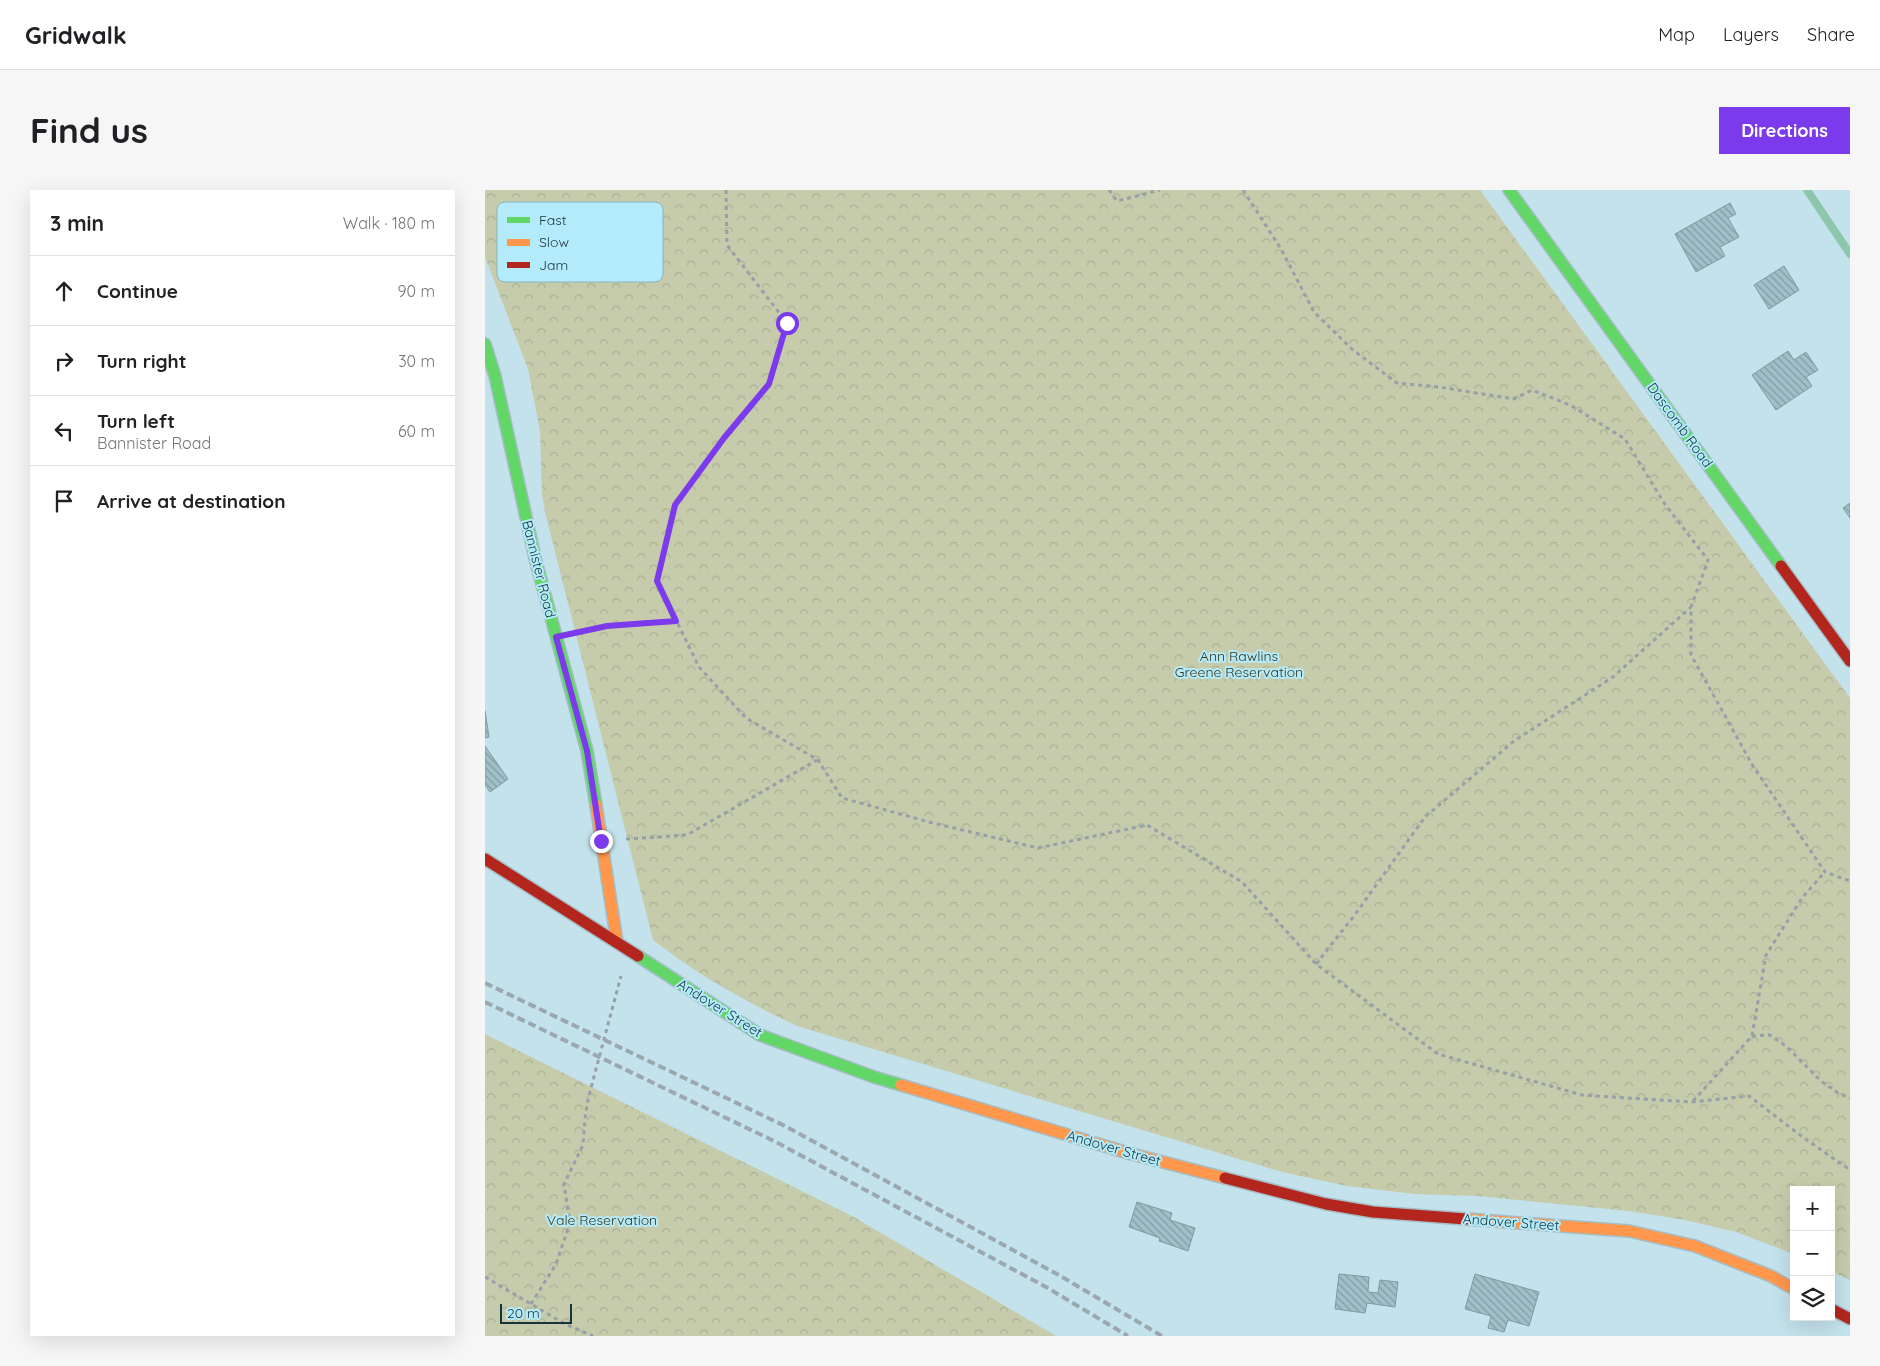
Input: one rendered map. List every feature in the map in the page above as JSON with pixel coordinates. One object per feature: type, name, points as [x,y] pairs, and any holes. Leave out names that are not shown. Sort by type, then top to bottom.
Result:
[{"type":"main road","name":"Dascomb Road","points":[[1509,190],[1850,662]]},
{"type":"main road","name":"Bannister Road","points":[[485,344],[495,376],[535,558],[587,751],[617,942]]},
{"type":"main road","name":"Andover Street","points":[[485,859],[760,1035],[874,1077],[1128,1153],[1326,1204],[1373,1212],[1629,1231],[1695,1246],[1771,1276],[1790,1287]]},
{"type":"main road","points":[[1835,1311],[1850,1319]]},
{"type":"path","points":[[726,190],[727,245],[787,323],[769,384],[724,438],[675,505],[657,581],[699,667],[746,718],[818,760],[842,798],[929,822],[1038,848],[1147,825],[1243,882],[1316,964],[1438,1054],[1582,1095],[1692,1102],[1749,1096],[1850,1170]]},
{"type":"path","points":[[1109,190],[1117,201],[1160,190]]},
{"type":"path","points":[[1243,190],[1281,249],[1314,312],[1353,350],[1397,383],[1439,387],[1514,399],[1532,390],[1570,405],[1625,439],[1664,503],[1708,560],[1691,607],[1691,655],[1753,766],[1825,872],[1850,881]]},
{"type":"path","points":[[1316,964],[1354,916],[1425,817],[1514,741],[1613,677],[1691,607]]},
{"type":"path","points":[[556,637],[607,626],[676,621]]},
{"type":"path","points":[[601,841],[687,835],[818,760]]},
{"type":"path","points":[[1692,1102],[1752,1036],[1766,955],[1802,898],[1825,872]]},
{"type":"path","points":[[531,1304],[556,1264],[570,1222],[563,1184],[583,1145],[588,1099],[613,1004],[630,951]]},
{"type":"path","points":[[1752,1036],[1770,1035],[1785,1046],[1821,1081],[1838,1093],[1850,1098]]},
{"type":"path","points":[[485,1277],[565,1324],[593,1336]]},
{"type":"green space","name":"Ann Rawlins Greene Reservation","points":[[485,190],[1480,190],[1850,698],[1850,1280],[1835,1273],[1835,1186],[1790,1186],[1790,1252],[1736,1232],[1685,1220],[1629,1211],[1477,1196],[1415,1194],[1347,1186],[1282,1172],[797,1026],[759,1007],[687,965],[653,940],[545,512],[542,494],[540,431],[528,369],[485,257]]},
{"type":"green space","name":"Vale Reservation","points":[[485,1034],[854,1217],[1056,1336],[485,1336]]},
{"type":"building","points":[[1730,203],[1736,214],[1728,218],[1739,237],[1720,247],[1725,256],[1696,272],[1675,234]]},
{"type":"building","points":[[1784,266],[1799,290],[1769,309],[1754,285]]},
{"type":"building","points":[[1788,351],[1794,360],[1806,352],[1818,370],[1806,377],[1812,386],[1776,410],[1752,375]]},
{"type":"building","points":[[1850,503],[1850,518],[1843,508]]},
{"type":"building","points":[[485,711],[489,737],[485,738]]},
{"type":"building","points":[[485,746],[508,779],[490,792],[485,785]]},
{"type":"building","points":[[1137,1202],[1172,1213],[1170,1220],[1195,1228],[1188,1251],[1159,1241],[1160,1238],[1129,1227]]},
{"type":"building","points":[[1339,1274],[1369,1277],[1368,1292],[1378,1293],[1380,1280],[1398,1282],[1395,1307],[1367,1303],[1365,1313],[1335,1309]]},
{"type":"building","points":[[1475,1274],[1539,1292],[1529,1326],[1508,1320],[1504,1332],[1488,1328],[1491,1316],[1465,1309]]},
{"type":"waterway","points":[[1807,190],[1850,254]]},
{"type":"railway","points":[[485,983],[785,1126],[1057,1274],[1162,1336]]},
{"type":"railway","points":[[485,1002],[776,1142],[1046,1287],[1128,1336]]},
{"type":"traffic: fast","points":[[1509,190],[1781,566]]},
{"type":"traffic: fast","points":[[485,344],[495,376],[535,558],[587,751],[596,805]]},
{"type":"traffic: fast","points":[[638,956],[760,1035],[901,1085]]},
{"type":"traffic: slow","points":[[596,805],[617,942]]},
{"type":"traffic: slow","points":[[901,1085],[1128,1153],[1225,1178]]},
{"type":"traffic: slow","points":[[1466,1219],[1629,1231],[1695,1246],[1771,1276],[1790,1287]]},
{"type":"traffic: jam","points":[[1781,566],[1850,661]]},
{"type":"traffic: jam","points":[[485,859],[638,956]]},
{"type":"traffic: jam","points":[[1225,1178],[1326,1204],[1373,1212],[1466,1219]]},
{"type":"traffic: jam","points":[[1835,1311],[1850,1319]]},
{"type":"route","points":[[601,841],[587,751],[556,637],[607,626],[676,621],[657,581],[675,505],[724,438],[769,384],[787,323]]}]
